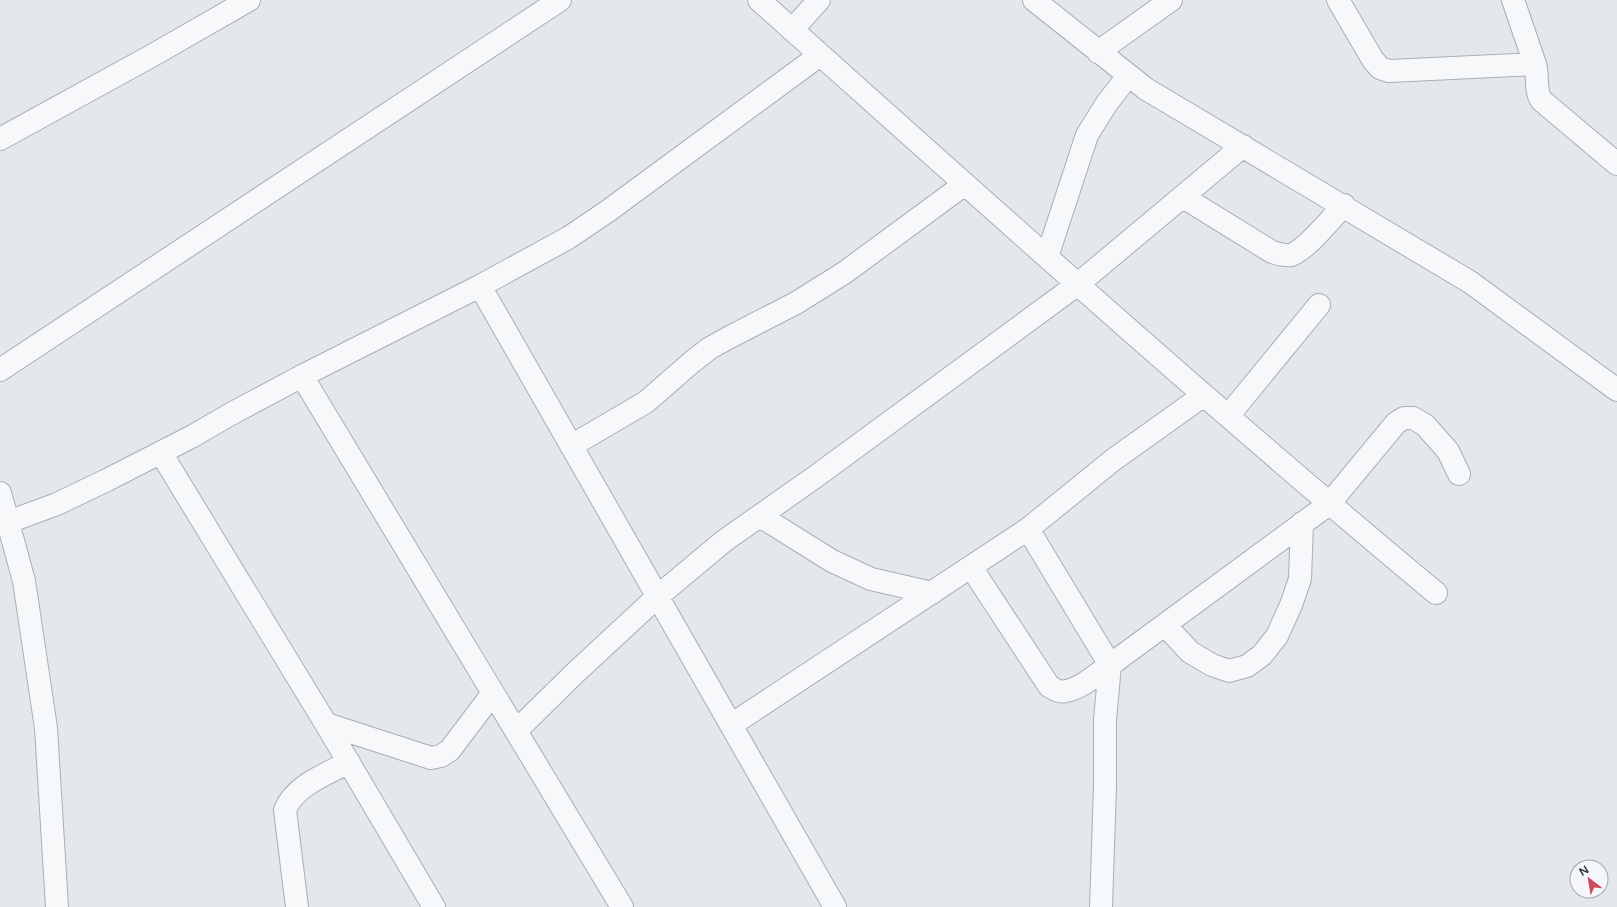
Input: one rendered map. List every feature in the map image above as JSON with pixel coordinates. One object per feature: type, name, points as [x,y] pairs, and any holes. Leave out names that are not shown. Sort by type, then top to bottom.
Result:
[{"type":"street","points":[[0,139],[153,55],[249,0]]},
{"type":"street","points":[[0,370],[560,0]]},
{"type":"street","points":[[759,0],[1204,395],[1329,504],[1436,593]]},
{"type":"street","points":[[792,30],[819,0]]},
{"type":"street","points":[[1034,0],[1146,89],[1344,205],[1470,282],[1616,388]]},
{"type":"street","points":[[1098,52],[1171,0]]},
{"type":"street","points":[[1338,0],[1373,60],[1380,68],[1389,71],[1536,74]]},
{"type":"street","points":[[1513,0],[1536,74],[1537,93],[1541,100],[1617,164]]},
{"type":"street","points":[[4,524],[57,504],[161,453],[302,376],[480,286],[568,238],[608,212],[820,55]]},
{"type":"street","points":[[1047,257],[1087,135],[1107,103],[1128,76]]},
{"type":"street","points":[[516,731],[574,674],[657,597],[724,541],[1078,284],[1244,146]]},
{"type":"street","points":[[571,446],[646,402],[710,348],[796,303],[844,273],[965,184]]},
{"type":"street","points":[[1183,197],[1272,252],[1282,256],[1302,249],[1344,205]]},
{"type":"street","points":[[480,286],[835,907]]},
{"type":"street","points":[[1228,416],[1319,305]]},
{"type":"street","points":[[302,376],[622,907]]},
{"type":"street","points":[[731,725],[1028,529],[1113,460],[1204,395]]},
{"type":"street","points":[[971,567],[1049,686],[1066,692],[1110,665],[1329,504],[1396,423],[1404,418],[1413,418],[1425,426],[1448,451],[1459,474]]},
{"type":"street","points":[[161,453],[349,762],[434,907]]},
{"type":"street","points":[[0,493],[4,524],[24,581],[46,728],[57,907]]},
{"type":"street","points":[[760,516],[832,561],[871,580],[932,593]]},
{"type":"street","points":[[1164,625],[1190,652],[1212,665],[1229,671],[1247,666],[1262,655],[1277,636],[1291,605],[1300,579],[1302,523]]},
{"type":"street","points":[[1028,529],[1110,665],[1104,720],[1105,786],[1100,907]]},
{"type":"street","points":[[326,724],[431,758],[441,756],[450,750],[493,693]]},
{"type":"street","points":[[297,907],[285,810],[289,800],[303,788],[349,762]]}]
